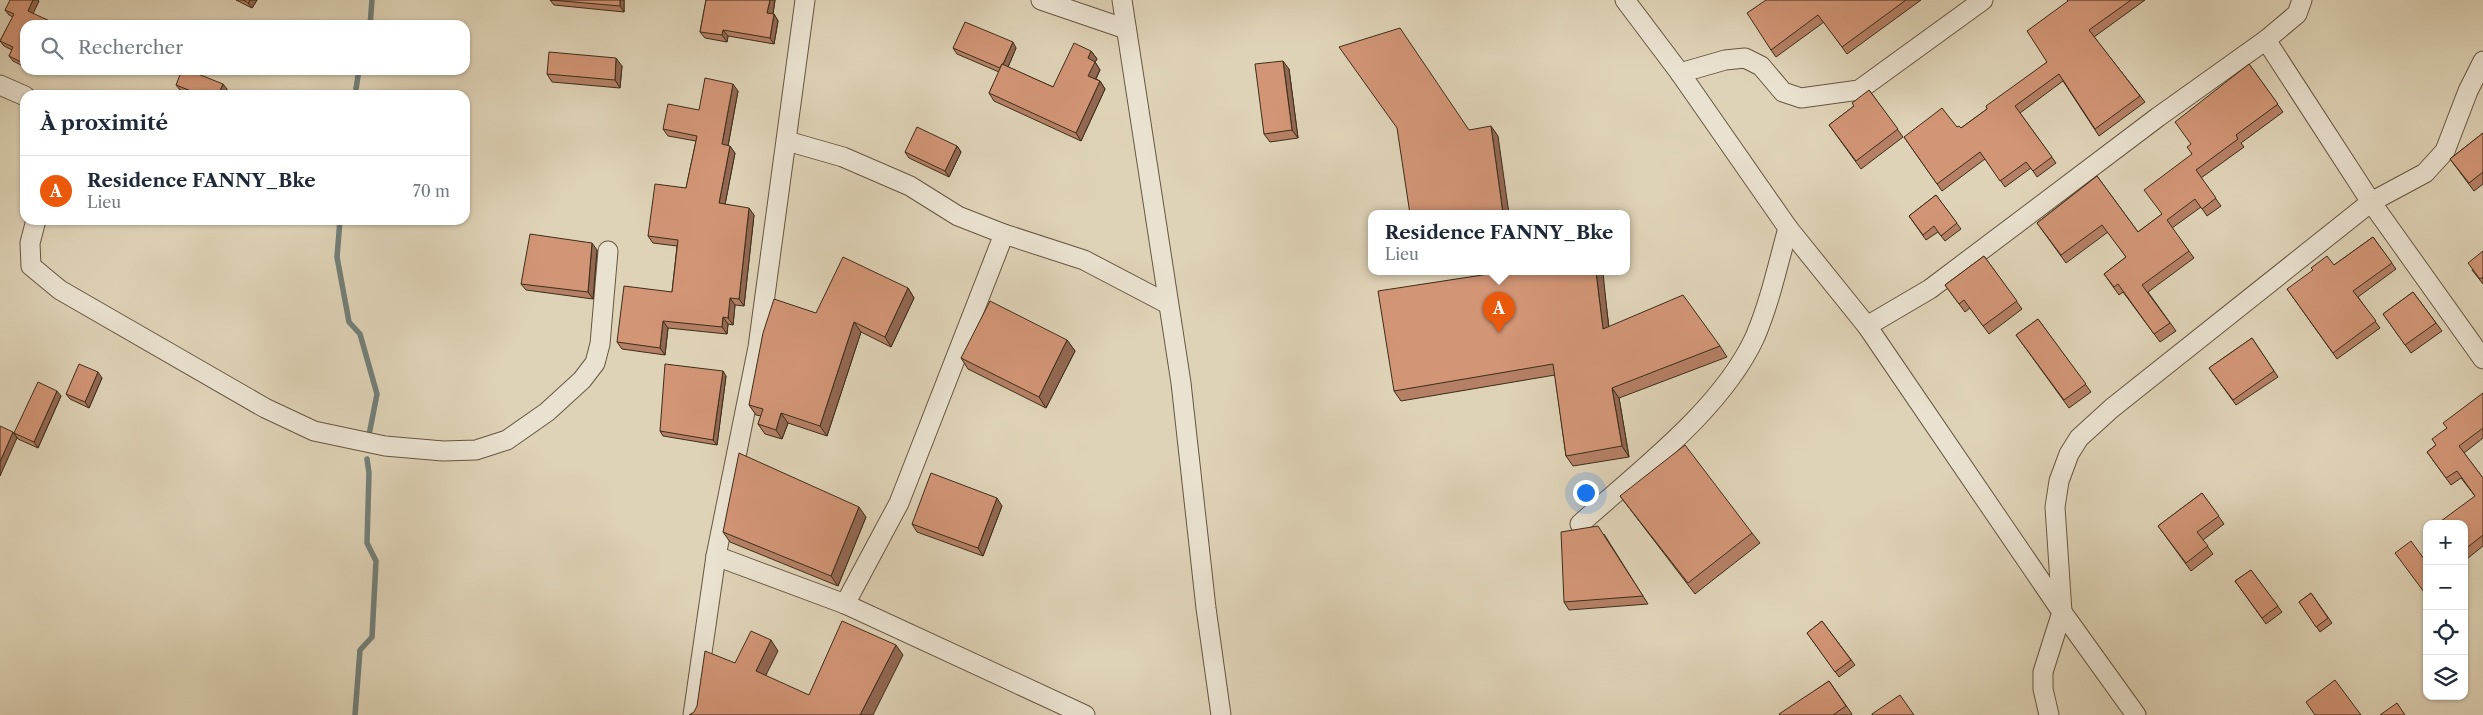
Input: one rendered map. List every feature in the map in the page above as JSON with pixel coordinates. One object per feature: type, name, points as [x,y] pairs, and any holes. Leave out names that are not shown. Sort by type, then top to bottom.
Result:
[{"type":"street","points":[[693,715],[716,556],[758,347],[787,141],[796,53],[805,0]]},
{"type":"street","points":[[1041,0],[1126,29]]},
{"type":"street","points":[[1122,0],[1180,383],[1206,608],[1222,715]]},
{"type":"street","points":[[1625,0],[1680,73],[1788,228],[1867,326],[2062,612],[2136,715]]},
{"type":"street","points":[[1680,73],[1725,60],[1744,58],[1761,66],[1783,92],[1800,98],[1859,90],[1982,0]]},
{"type":"street","points":[[1867,326],[1930,289],[2158,117],[2266,40],[2297,14],[2302,0]]},
{"type":"street","points":[[2266,40],[2371,202],[2483,359]]},
{"type":"street","points":[[2049,715],[2043,689],[2043,672],[2062,612],[2055,507],[2059,481],[2069,454],[2079,438],[2112,408],[2371,202],[2424,172],[2445,150],[2468,91],[2483,61]]},
{"type":"street","points":[[0,85],[20,94]]},
{"type":"street","points":[[787,141],[843,157],[910,186],[958,216],[1004,234],[1084,260],[1168,304]]},
{"type":"street","points":[[35,225],[30,243],[31,266],[52,284],[257,403],[314,431],[385,446],[443,451],[476,450],[508,440],[547,412],[582,380],[595,363],[600,344],[608,251]]},
{"type":"street","points":[[1580,524],[1696,419],[1729,382],[1755,336],[1788,228]]},
{"type":"street","points":[[846,604],[899,503],[1004,234]]},
{"type":"street","points":[[716,556],[846,604],[1085,715]]},
{"type":"building","points":[[10,0],[33,0],[28,11],[48,20],[20,20],[20,62],[9,56],[13,47],[0,41],[14,14],[5,10]]},
{"type":"building","points":[[551,0],[620,0],[620,6]]},
{"type":"building","points":[[706,0],[770,0],[767,13],[774,14],[770,38],[723,30],[722,35],[700,32]]},
{"type":"building","points":[[1766,0],[1906,0],[1842,47],[1818,15],[1771,50],[1747,13]]},
{"type":"building","points":[[2067,0],[2131,0],[2089,30],[2140,96],[2095,129],[2059,74],[2015,106],[2052,157],[2033,171],[2026,162],[2000,181],[1980,152],[1937,184],[1904,137],[1942,108],[1957,127],[1961,128],[1987,109],[1986,106],[2047,62],[2027,31]]},
{"type":"building","points":[[965,22],[1013,42],[1000,68],[953,48]]},
{"type":"building","points":[[1400,28],[1469,130],[1491,126],[1502,210],[1409,210],[1397,128],[1339,47]]},
{"type":"building","points":[[1074,43],[1091,51],[1088,58],[1095,62],[1088,76],[1100,81],[1076,133],[989,93],[1002,64],[1053,87]]},
{"type":"building","points":[[549,52],[616,58],[615,80],[547,74]]},
{"type":"building","points":[[1283,61],[1292,130],[1264,134],[1255,64]]},
{"type":"building","points":[[2249,64],[2278,104],[2236,135],[2238,139],[2196,170],[2216,198],[2202,209],[2195,199],[2167,220],[2189,251],[2142,285],[2170,323],[2154,334],[2118,284],[2114,287],[2104,274],[2126,257],[2102,225],[2061,255],[2037,223],[2097,176],[2138,232],[2162,214],[2144,190],[2192,154],[2187,147],[2191,144],[2175,122]]},
{"type":"building","points":[[180,75],[200,75],[223,84],[220,90],[188,90],[176,85]]},
{"type":"building","points":[[705,78],[733,84],[722,144],[730,146],[719,203],[749,208],[739,299],[730,298],[728,318],[723,317],[722,327],[663,321],[660,348],[617,342],[624,286],[672,292],[678,240],[648,236],[655,184],[686,188],[697,136],[663,129],[668,104],[699,110]]},
{"type":"building","points":[[1869,90],[1898,129],[1856,161],[1829,125],[1854,106],[1852,103]]},
{"type":"building","points":[[917,127],[957,146],[945,171],[905,152]]},
{"type":"building","points":[[2483,133],[2483,172],[2469,183],[2450,159]]},
{"type":"building","points":[[1936,195],[1957,223],[1941,236],[1934,226],[1923,235],[1909,216]]},
{"type":"building","points":[[530,234],[592,243],[588,292],[521,284]]},
{"type":"building","points":[[2373,237],[2392,263],[2353,291],[2376,321],[2333,353],[2287,289],[2313,270],[2311,268],[2327,256],[2334,265]]},
{"type":"building","points":[[2483,251],[2483,277],[2480,279],[2468,263]]},
{"type":"building","points":[[1984,256],[2017,301],[1983,326],[1964,300],[1959,304],[1945,285]]},
{"type":"building","points":[[843,257],[908,288],[885,337],[854,322],[820,426],[781,413],[776,430],[758,424],[763,409],[749,405],[763,333],[774,299],[816,313]]},
{"type":"building","points":[[1482,275],[1596,275],[1603,329],[1683,295],[1720,346],[1612,388],[1622,446],[1566,456],[1553,364],[1394,391],[1378,291]]},
{"type":"building","points":[[2413,292],[2436,323],[2405,345],[2383,314]]},
{"type":"building","points":[[990,301],[1067,340],[1039,397],[961,358]]},
{"type":"building","points":[[2038,319],[2086,384],[2064,400],[2016,335]]},
{"type":"building","points":[[2252,338],[2274,371],[2233,400],[2209,368]]},
{"type":"building","points":[[79,364],[98,372],[85,402],[66,394]]},
{"type":"building","points":[[665,364],[723,371],[713,440],[660,431]]},
{"type":"building","points":[[38,382],[57,391],[34,442],[14,433]]},
{"type":"building","points":[[2483,393],[2483,428],[2459,446],[2483,478],[2483,535],[2468,547],[2468,520],[2442,520],[2475,496],[2457,471],[2446,478],[2427,452],[2436,445],[2432,439],[2447,428],[2443,423]]},
{"type":"building","points":[[0,426],[13,432],[0,462]]},
{"type":"building","points":[[1685,445],[1752,533],[1688,583],[1620,496]]},
{"type":"building","points":[[739,453],[859,507],[831,576],[723,532]]},
{"type":"building","points":[[931,473],[997,498],[978,548],[912,524]]},
{"type":"building","points":[[2202,493],[2219,516],[2197,532],[2208,546],[2186,563],[2158,526]]},
{"type":"building","points":[[1598,526],[1643,596],[1564,602],[1561,532]]},
{"type":"building","points":[[2411,541],[2423,558],[2423,591],[2395,553]]},
{"type":"building","points":[[2251,570],[2278,606],[2262,618],[2235,581]]},
{"type":"building","points":[[2311,593],[2328,618],[2316,627],[2299,602]]},
{"type":"building","points":[[842,621],[896,645],[860,715],[689,715],[694,712],[697,706],[705,651],[735,663],[751,631],[771,640],[756,671],[809,695]]},
{"type":"building","points":[[1822,621],[1851,660],[1835,672],[1807,633]]},
{"type":"building","points":[[2335,680],[2361,715],[2315,715],[2306,702]]},
{"type":"building","points":[[1829,681],[1846,706],[1833,715],[1779,714]]},
{"type":"building","points":[[1900,695],[1914,715],[1872,715],[1872,714]]},
{"type":"building","points":[[2397,703],[2405,715],[2380,715]]},
{"type":"waterway","points":[[370,20],[372,0]]},
{"type":"waterway","points":[[356,90],[358,75]]},
{"type":"waterway","points":[[340,225],[337,257],[349,322],[360,334],[377,394],[369,435]]},
{"type":"waterway","points":[[355,715],[360,650],[372,637],[376,561],[367,543],[369,473],[367,459]]},
{"type":"place","name":"Residence FANNY_Bke","points":[[1499,333]]}]
